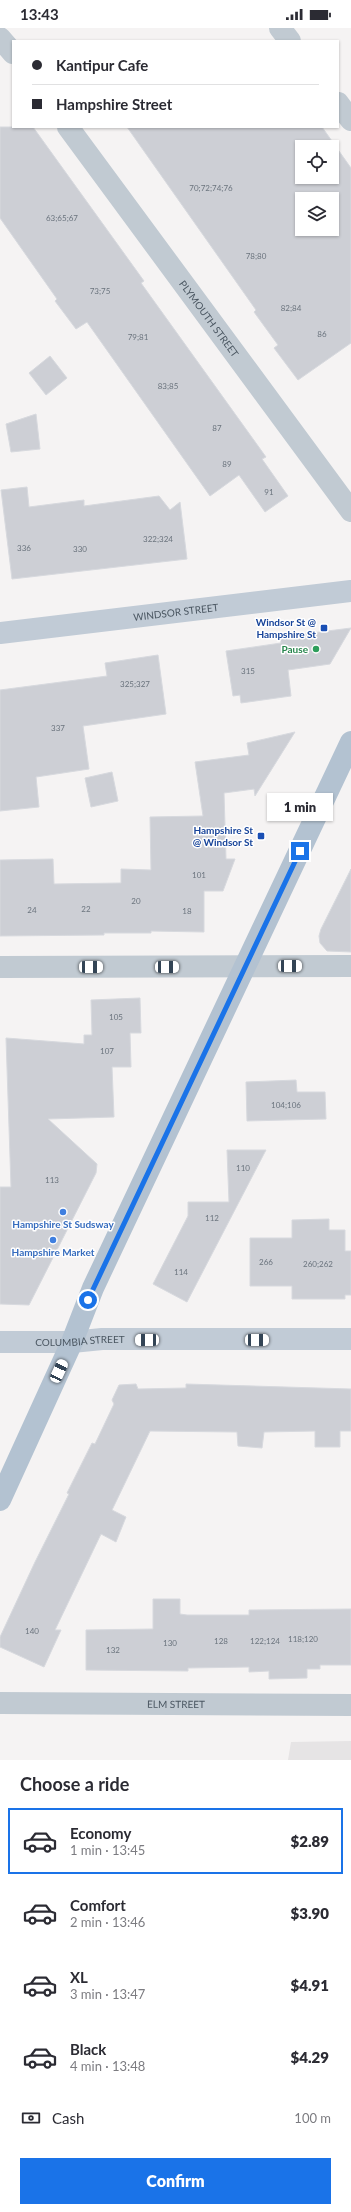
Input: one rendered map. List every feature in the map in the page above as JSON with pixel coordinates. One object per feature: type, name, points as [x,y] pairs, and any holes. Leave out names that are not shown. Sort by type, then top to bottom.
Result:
[{"type":"main road","name":"WINDSOR STREET","points":[[0,633],[351,591]]},
{"type":"main road","points":[[0,1500],[72,1342],[91,1294],[351,742]]},
{"type":"main road","name":"COLUMBIA STREET","points":[[0,1342],[72,1342],[102,1339],[351,1339]]},
{"type":"street","points":[[280,28],[289,40]]},
{"type":"street","points":[[0,38],[12,52]]},
{"type":"street","points":[[339,104],[351,120]]},
{"type":"street","name":"PLYMOUTH STREET","points":[[69,128],[351,510]]},
{"type":"street","points":[[0,967],[351,966]]},
{"type":"street","name":"ELM STREET","points":[[0,1703],[351,1704]]},
{"type":"shaded area","points":[[351,1741],[351,1760],[288,1760],[291,1742]]},
{"type":"building","points":[[0,127],[34,128],[144,281],[141,283],[266,457],[262,459],[288,496],[265,512],[239,475],[210,496],[87,322],[76,329],[55,301],[57,299],[0,218]]},
{"type":"building","points":[[128,128],[323,128],[331,140],[295,140],[295,184],[339,184],[339,151],[351,168],[351,343],[298,380],[274,348],[278,345],[254,312],[256,310]]},
{"type":"building","points":[[50,356],[67,378],[46,395],[29,373]]},
{"type":"building","points":[[36,414],[40,449],[11,452],[6,424]]},
{"type":"building","points":[[27,487],[29,507],[84,500],[84,506],[159,496],[170,510],[180,502],[187,559],[12,579],[1,490]]},
{"type":"building","points":[[351,628],[330,664],[288,670],[291,696],[241,703],[240,695],[233,696],[226,651],[281,643],[280,637]]},
{"type":"building","points":[[158,655],[166,714],[83,726],[89,769],[36,777],[39,807],[0,811],[0,690],[107,676],[105,663]]},
{"type":"building","points":[[295,732],[255,796],[254,789],[224,793],[226,859],[235,859],[223,891],[204,891],[204,932],[151,931],[151,933],[104,933],[104,935],[0,936],[0,860],[53,859],[54,884],[121,883],[121,869],[151,870],[150,817],[203,816],[195,762],[249,755],[247,743]]},
{"type":"building","points":[[112,772],[118,801],[91,807],[85,778]]},
{"type":"building","points":[[351,869],[351,952],[327,951],[320,943],[319,936],[321,929]]},
{"type":"building","points":[[140,998],[141,1033],[130,1033],[131,1067],[112,1067],[114,1117],[48,1119],[97,1164],[96,1173],[29,1305],[0,1304],[0,1187],[11,1187],[6,1038],[84,1044],[84,1035],[92,1035],[91,1000]]},
{"type":"building","points":[[296,1080],[297,1092],[325,1092],[326,1119],[247,1121],[246,1082]]},
{"type":"building","points":[[227,1150],[266,1150],[187,1302],[153,1284],[188,1216],[188,1202],[229,1202]]},
{"type":"building","points":[[329,1219],[329,1230],[345,1230],[345,1251],[351,1251],[351,1295],[345,1295],[345,1299],[292,1299],[292,1286],[250,1286],[250,1238],[292,1238],[292,1220]]},
{"type":"building","points":[[136,1384],[138,1389],[186,1388],[186,1384],[351,1389],[351,1431],[340,1431],[340,1447],[315,1447],[315,1431],[264,1432],[262,1448],[238,1446],[237,1432],[150,1431],[112,1510],[126,1517],[116,1542],[101,1534],[55,1630],[61,1630],[44,1667],[0,1647],[0,1637],[69,1494],[67,1493],[92,1443],[95,1444],[114,1404],[112,1400],[119,1385]]},
{"type":"building","points":[[153,1599],[180,1599],[180,1614],[187,1615],[249,1615],[249,1610],[351,1609],[351,1665],[320,1665],[320,1669],[307,1669],[307,1678],[269,1679],[269,1671],[249,1672],[249,1667],[188,1668],[188,1671],[86,1670],[86,1630],[153,1629]]},
{"type":"place","name":"Windsor St @ Hampshire St","points":[[324,628]]},
{"type":"place","name":"Pause","points":[[316,649]]},
{"type":"place","name":"Hampshire St @ Windsor St","points":[[261,836]]},
{"type":"place","name":"Hampshire St Sudsway","points":[[63,1212]]},
{"type":"place","name":"Hampshire Market","points":[[53,1240]]},
{"type":"route","points":[[88,1300],[300,851]]}]
